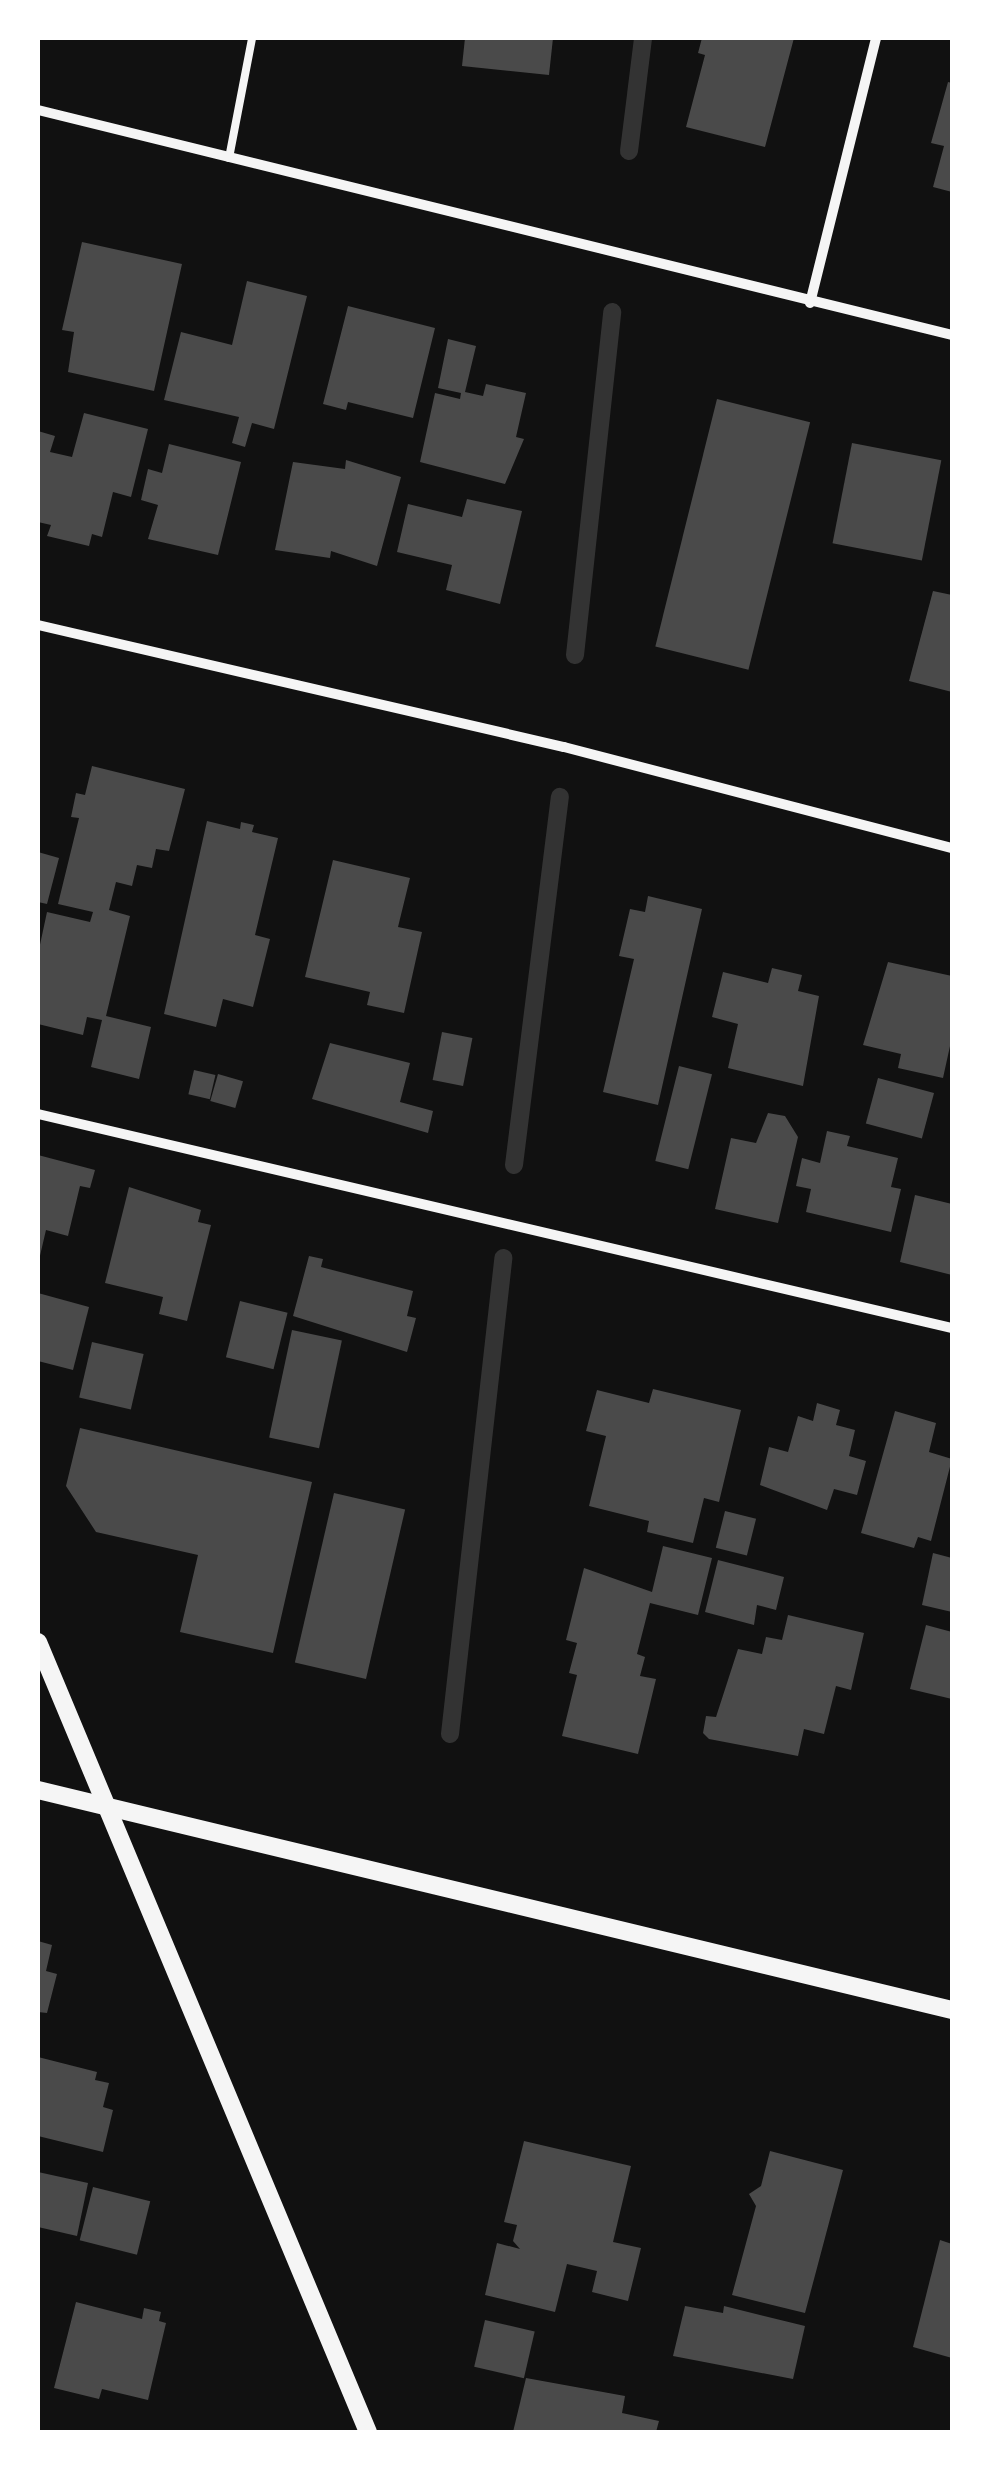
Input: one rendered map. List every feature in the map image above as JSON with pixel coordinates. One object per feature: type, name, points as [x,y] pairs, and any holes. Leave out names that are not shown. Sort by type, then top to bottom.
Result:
[{"type":"street","points":[[810,303],[876,38]]},
{"type":"street","points":[[38,110],[952,335]]},
{"type":"street","points":[[38,624],[564,747],[952,848]]},
{"type":"street","points":[[38,1114],[952,1328]]},
{"type":"street","points":[[38,1642],[368,2432]]},
{"type":"street","points":[[38,1790],[952,2010]]},
{"type":"lane","points":[[229,158],[252,38]]},
{"type":"building","points":[[465,38],[553,38],[549,75],[462,66]]},
{"type":"building","points":[[702,38],[794,38],[765,147],[686,127],[705,55],[698,53]]},
{"type":"building","points":[[948,82],[952,83],[952,192],[933,187],[944,146],[931,143]]},
{"type":"building","points":[[82,242],[182,264],[154,391],[68,372],[74,332],[62,330]]},
{"type":"building","points":[[247,281],[307,296],[274,429],[252,423],[245,447],[232,443],[239,417],[164,400],[181,332],[232,345]]},
{"type":"building","points":[[348,306],[435,328],[413,418],[348,402],[346,410],[323,404]]},
{"type":"building","points":[[448,339],[476,346],[465,392],[483,396],[486,384],[526,393],[516,437],[524,439],[505,484],[420,462],[435,393],[460,399],[461,393],[438,388]]},
{"type":"building","points":[[717,399],[810,422],[748,670],[655,646]]},
{"type":"building","points":[[84,413],[148,429],[131,497],[113,492],[102,537],[92,534],[89,546],[47,536],[51,525],[38,522],[38,431],[55,436],[50,452],[72,457]]},
{"type":"building","points":[[852,443],[941,460],[922,560],[833,543]]},
{"type":"building","points":[[169,444],[241,462],[218,555],[148,539],[158,505],[141,500],[148,469],[162,473]]},
{"type":"building","points":[[346,460],[401,477],[377,566],[331,551],[330,558],[275,550],[293,462],[345,469]]},
{"type":"building","points":[[467,499],[522,511],[500,604],[446,590],[452,565],[397,552],[408,504],[462,517]]},
{"type":"building","points":[[933,591],[952,595],[952,692],[909,681]]},
{"type":"building","points":[[92,766],[185,789],[169,851],[156,849],[152,868],[137,865],[132,886],[116,882],[109,910],[130,916],[106,1016],[151,1027],[139,1079],[91,1067],[102,1020],[87,1017],[83,1035],[38,1024],[38,954],[47,912],[90,922],[93,912],[58,904],[79,818],[71,817],[76,793],[85,795]]},
{"type":"building","points":[[207,821],[240,829],[241,822],[254,825],[252,832],[278,838],[255,935],[270,939],[253,1007],[223,999],[216,1027],[164,1014]]},
{"type":"building","points":[[38,852],[59,858],[47,904],[38,902]]},
{"type":"building","points":[[333,860],[410,878],[398,927],[422,932],[404,1013],[367,1005],[370,992],[305,977]]},
{"type":"building","points":[[648,896],[702,909],[658,1105],[603,1092],[634,959],[619,956],[630,909],[645,912]]},
{"type":"building","points":[[888,962],[952,976],[952,1037],[943,1078],[898,1068],[901,1054],[863,1045]]},
{"type":"building","points":[[772,968],[802,975],[798,991],[819,996],[803,1086],[728,1068],[738,1024],[712,1017],[723,972],[768,983]]},
{"type":"building","points":[[442,1032],[472,1038],[463,1086],[433,1080]]},
{"type":"building","points":[[330,1043],[410,1063],[400,1102],[433,1111],[428,1133],[312,1099]]},
{"type":"building","points":[[679,1066],[712,1074],[688,1169],[655,1161]]},
{"type":"building","points":[[194,1070],[215,1075],[210,1099],[188,1094]]},
{"type":"building","points":[[218,1074],[243,1081],[235,1108],[210,1101]]},
{"type":"building","points":[[878,1078],[934,1093],[922,1138],[866,1123]]},
{"type":"building","points":[[768,1113],[785,1116],[798,1137],[778,1223],[715,1209],[731,1138],[756,1143]]},
{"type":"building","points":[[827,1131],[850,1136],[847,1146],[898,1158],[891,1187],[901,1189],[891,1232],[806,1212],[811,1189],[796,1186],[802,1158],[820,1163]]},
{"type":"building","points":[[38,1155],[95,1170],[90,1188],[80,1186],[68,1236],[46,1230],[39,1260]]},
{"type":"building","points":[[129,1187],[201,1210],[198,1222],[211,1225],[187,1321],[159,1314],[163,1297],[105,1283]]},
{"type":"building","points":[[915,1195],[952,1204],[952,1275],[900,1262]]},
{"type":"building","points":[[309,1256],[323,1259],[321,1267],[413,1291],[407,1316],[416,1318],[407,1352],[293,1316]]},
{"type":"building","points":[[38,1293],[89,1307],[73,1370],[38,1361]]},
{"type":"building","points":[[240,1301],[288,1313],[274,1369],[226,1357]]},
{"type":"building","points":[[292,1330],[342,1341],[319,1448],[269,1438]]},
{"type":"building","points":[[92,1342],[144,1354],[131,1409],[79,1398]]},
{"type":"building","points":[[653,1389],[741,1410],[719,1502],[704,1498],[693,1543],[647,1532],[649,1521],[589,1506],[606,1436],[586,1431],[597,1390],[649,1403]]},
{"type":"building","points":[[817,1403],[840,1410],[836,1425],[855,1430],[849,1456],[866,1461],[857,1495],[834,1489],[827,1510],[760,1485],[769,1447],[788,1452],[798,1416],[813,1421]]},
{"type":"building","points":[[895,1411],[936,1423],[929,1452],[952,1459],[931,1541],[918,1537],[914,1548],[861,1533]]},
{"type":"building","points":[[80,1428],[312,1482],[273,1653],[180,1632],[198,1555],[96,1532],[66,1486]]},
{"type":"building","points":[[334,1493],[405,1509],[366,1679],[295,1663]]},
{"type":"building","points":[[725,1511],[756,1519],[747,1556],[716,1548]]},
{"type":"building","points":[[663,1546],[712,1558],[698,1615],[650,1603],[637,1654],[645,1657],[640,1676],[656,1679],[638,1754],[562,1736],[577,1675],[569,1673],[577,1643],[566,1640],[584,1568],[652,1592]]},
{"type":"building","points":[[933,1553],[952,1558],[952,1612],[922,1605]]},
{"type":"building","points":[[718,1560],[784,1577],[776,1610],[757,1605],[754,1625],[705,1612]]},
{"type":"building","points":[[788,1615],[864,1633],[851,1690],[836,1686],[824,1734],[804,1729],[798,1756],[709,1739],[703,1733],[706,1716],[716,1717],[738,1649],[762,1654],[766,1637],[782,1640]]},
{"type":"building","points":[[926,1625],[952,1632],[952,1699],[910,1689]]},
{"type":"building","points":[[38,1941],[52,1945],[46,1971],[57,1974],[47,2013],[38,2012]]},
{"type":"building","points":[[38,2057],[97,2072],[95,2080],[109,2083],[103,2107],[113,2110],[103,2152],[38,2136]]},
{"type":"building","points":[[524,2141],[631,2166],[613,2242],[641,2248],[628,2301],[592,2292],[597,2271],[567,2264],[555,2312],[485,2295],[497,2243],[520,2249],[513,2241],[517,2225],[504,2222]]},
{"type":"building","points":[[770,2151],[843,2170],[805,2313],[732,2295],[756,2206],[749,2194],[761,2186]]},
{"type":"building","points":[[38,2172],[88,2183],[77,2236],[38,2227]]},
{"type":"building","points":[[93,2187],[150,2201],[137,2255],[80,2240]]},
{"type":"building","points":[[940,2240],[952,2244],[952,2358],[913,2347]]},
{"type":"building","points":[[76,2302],[142,2319],[144,2308],[161,2312],[159,2321],[166,2323],[148,2400],[102,2389],[99,2399],[54,2388]]},
{"type":"building","points":[[685,2306],[723,2313],[724,2306],[805,2326],[793,2379],[673,2356]]},
{"type":"building","points":[[485,2320],[535,2331],[524,2378],[474,2367]]},
{"type":"building","points":[[526,2378],[625,2396],[622,2413],[659,2421],[656,2432],[513,2432]]},
{"type":"waterway","points":[[629,151],[643,38]]},
{"type":"waterway","points":[[575,655],[612,312]]},
{"type":"waterway","points":[[514,1165],[560,797]]},
{"type":"waterway","points":[[450,1734],[503,1258]]}]
